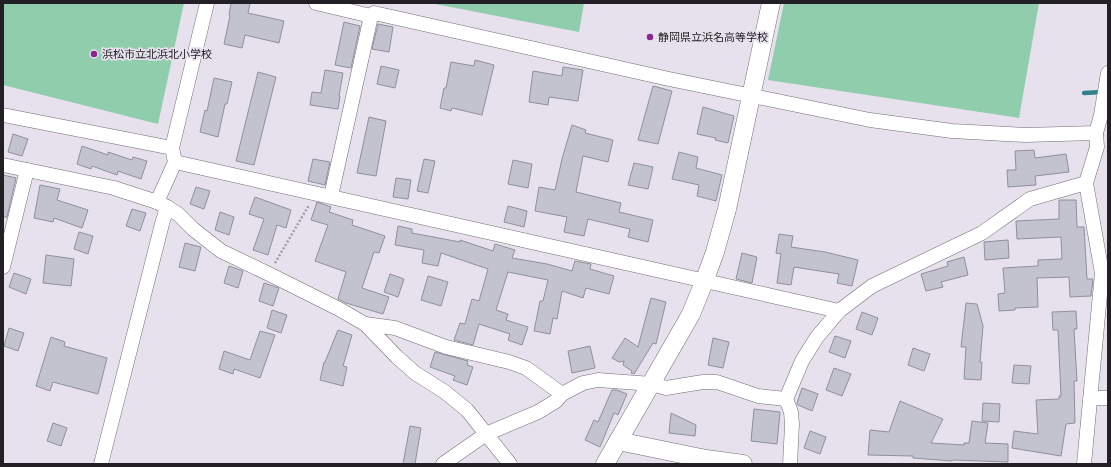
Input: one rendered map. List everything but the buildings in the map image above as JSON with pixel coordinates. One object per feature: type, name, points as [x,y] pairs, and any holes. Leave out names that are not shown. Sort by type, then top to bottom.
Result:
[{"type":"street","points":[[101,464],[162,224],[162,204],[175,162],[172,148],[207,3]]},
{"type":"street","points":[[316,3],[371,16],[374,13],[750,96],[870,120],[952,131],[1025,135],[1096,133]]},
{"type":"street","points":[[605,464],[692,314],[715,252],[727,209],[771,3]]},
{"type":"street","points":[[331,196],[371,16]]},
{"type":"street","points":[[1084,464],[1105,273],[1086,183],[1097,147],[1096,133],[1107,77]]},
{"type":"street","points":[[3,115],[172,148]]},
{"type":"street","points":[[175,162],[331,196],[704,282],[839,311]]},
{"type":"street","points":[[3,165],[114,188],[162,204],[178,214],[193,229],[222,251],[339,309],[365,324],[415,373],[445,392],[467,410],[510,464]]},
{"type":"street","points":[[3,267],[27,170]]},
{"type":"street","points":[[790,464],[792,424],[791,412],[786,399],[802,361],[817,337],[839,311],[872,286],[982,233],[1030,198],[1086,183]]},
{"type":"street","points":[[365,324],[395,328],[446,347],[509,362],[526,368],[562,394]]},
{"type":"street","points":[[443,464],[486,434],[538,412],[556,401],[562,394],[583,383],[598,380],[652,384],[666,388],[703,382],[717,382],[758,396],[786,399]]},
{"type":"street","points":[[1091,398],[1108,398]]},
{"type":"street","points":[[618,441],[706,459],[743,464]]},
{"type":"path","points":[[269,274],[316,193]]},
{"type":"green space","name":"浜松市立北浜北小学校","points":[[3,3],[184,3],[158,124],[3,85]]},
{"type":"green space","points":[[430,3],[584,3],[579,32]]},
{"type":"green space","points":[[784,3],[1039,3],[1019,118],[768,80]]},
{"type":"waterway","points":[[1084,93],[1102,92]]},
{"type":"place","name":"静岡県立浜名高等学校","points":[[650,37]]},
{"type":"place","name":"浜松市立北浜北小学校","points":[[94,54]]}]
